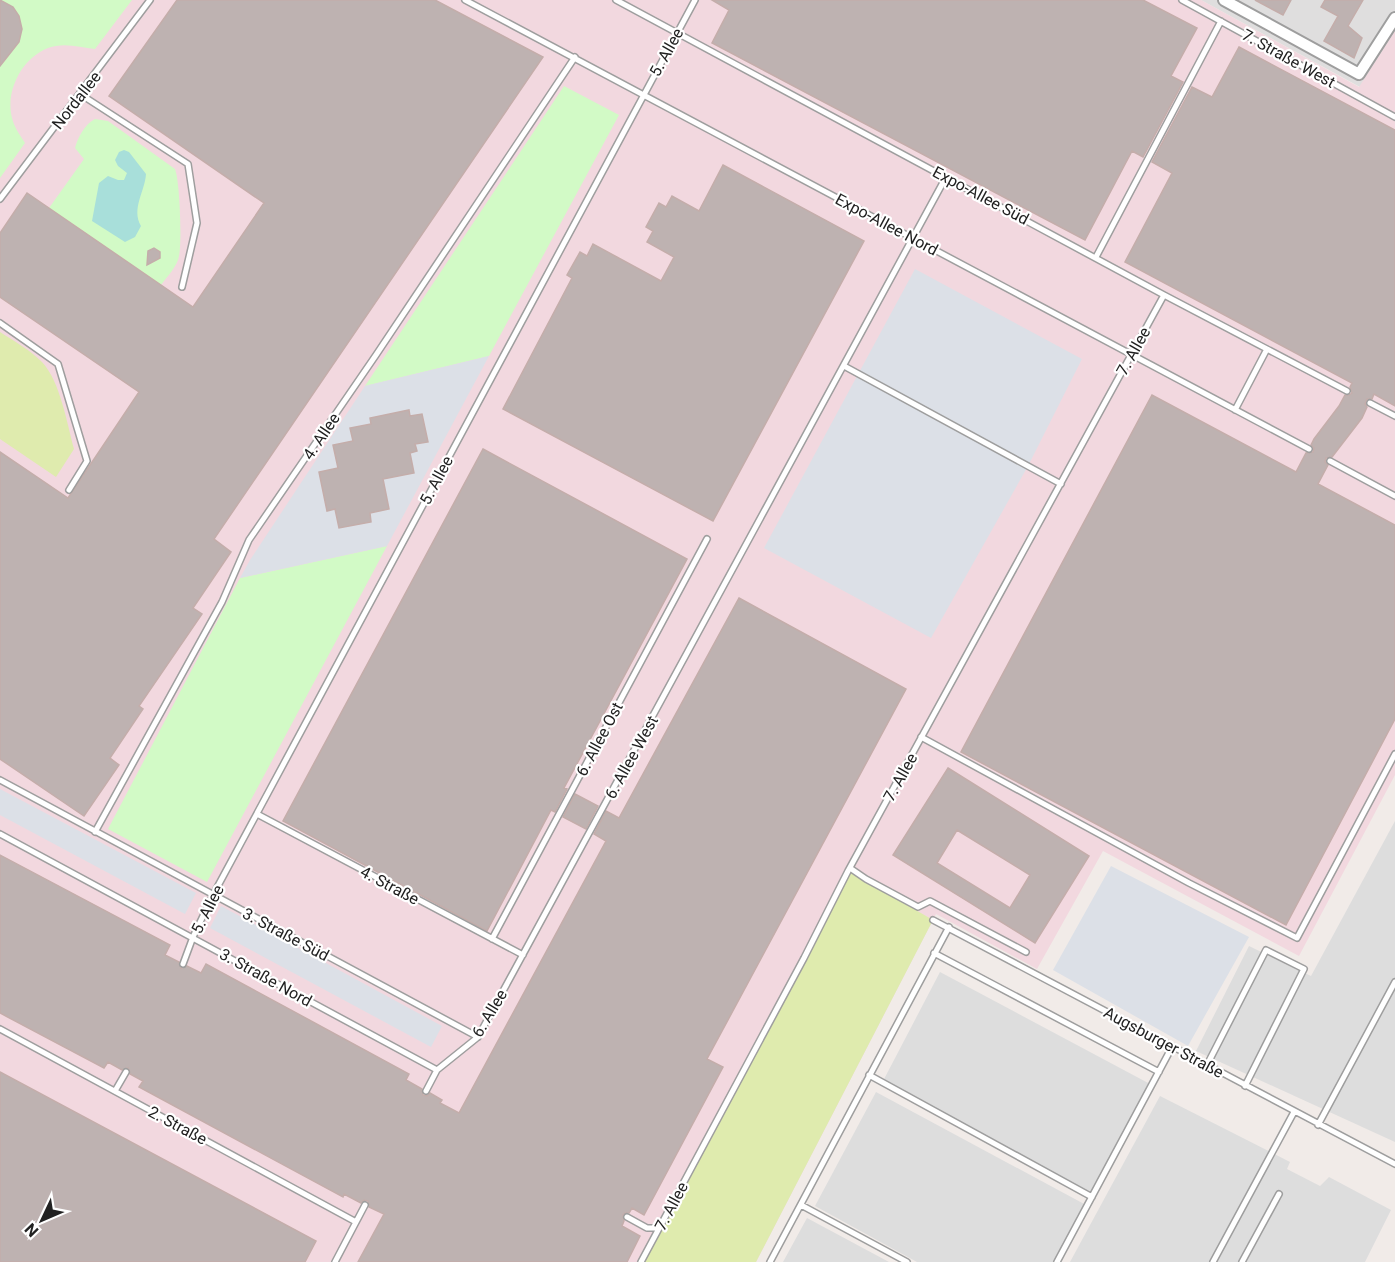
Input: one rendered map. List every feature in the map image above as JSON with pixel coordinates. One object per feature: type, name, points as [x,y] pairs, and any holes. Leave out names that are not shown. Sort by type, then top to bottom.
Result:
[{"type":"street","points":[[1224,0],[1359,74],[1395,18]]},
{"type":"lane","name":"Nordallee","points":[[0,199],[150,0]]},
{"type":"lane","name":"Expo-Allee Nord","points":[[465,0],[1308,449]]},
{"type":"lane","name":"Expo-Allee Süd","points":[[615,0],[1347,391]]},
{"type":"lane","name":"5. Allee","points":[[183,964],[213,895],[695,0]]},
{"type":"lane","name":"7. Straße West","points":[[1182,0],[1395,117]]},
{"type":"lane","points":[[1096,257],[1221,21]]},
{"type":"lane","name":"4. Allee","points":[[96,832],[222,602],[249,540],[575,57]]},
{"type":"lane","points":[[80,94],[188,164],[197,223],[182,287]]},
{"type":"lane","name":"6. Allee West","points":[[523,955],[946,177]]},
{"type":"lane","name":"7. Allee","points":[[641,1262],[850,868],[1164,295]]},
{"type":"lane","points":[[0,323],[58,364],[87,462],[69,490]]},
{"type":"lane","points":[[1235,410],[1267,349]]},
{"type":"lane","points":[[844,366],[1061,484]]},
{"type":"lane","points":[[1370,403],[1395,416]]},
{"type":"lane","points":[[1330,461],[1395,496]]},
{"type":"lane","name":"6. Allee Ost","points":[[492,939],[707,539]]},
{"type":"lane","points":[[921,737],[1189,883],[1297,938],[1395,754]]},
{"type":"lane","name":"3. Straße Süd","points":[[0,780],[478,1037]]},
{"type":"lane","name":"4. Straße","points":[[257,814],[523,955]]},
{"type":"lane","name":"3. Straße Nord","points":[[0,834],[437,1070]]},
{"type":"lane","points":[[850,868],[918,907],[930,900],[1026,952]]},
{"type":"lane","name":"Augsburger Straße","points":[[933,920],[1395,1164]]},
{"type":"lane","points":[[770,1262],[949,927]]},
{"type":"lane","points":[[1207,1065],[1266,950],[1304,969],[1245,1086]]},
{"type":"lane","points":[[934,953],[1159,1072]]},
{"type":"lane","name":"6. Allee","points":[[426,1091],[437,1070],[478,1037],[523,955]]},
{"type":"lane","points":[[1318,1125],[1395,982]]},
{"type":"lane","name":"2. Straße","points":[[0,1029],[356,1222]]},
{"type":"lane","points":[[1057,1262],[1172,1047]]},
{"type":"lane","points":[[115,1091],[126,1072]]},
{"type":"lane","points":[[869,1075],[1092,1197]]},
{"type":"lane","points":[[1213,1262],[1294,1112]]},
{"type":"lane","points":[[1242,1262],[1279,1194]]},
{"type":"lane","points":[[335,1262],[365,1205]]},
{"type":"lane","points":[[801,1205],[907,1262]]},
{"type":"lane","points":[[627,1217],[647,1228],[659,1228]]},
{"type":"shaded area","points":[[0,0],[1201,0],[1359,87],[1395,31],[1395,775],[1299,956],[1103,851],[1037,969],[936,914],[756,1262],[0,1262]]},
{"type":"shaded area","points":[[1201,0],[1395,0],[1395,31],[1360,87]]},
{"type":"shaded area","points":[[915,269],[1082,359],[1028,466],[931,638],[764,548]]},
{"type":"shaded area","points":[[489,356],[387,546],[240,578],[250,560],[365,386]],"holes":[[[409,411],[428,442],[415,444],[417,451],[410,453],[414,473],[383,479],[389,509],[370,513],[371,522],[339,528],[335,509],[327,510],[319,472],[338,468],[333,445],[353,441],[350,428],[371,424],[370,418]]]},
{"type":"shaded area","points":[[0,789],[196,893],[185,914],[0,815]]},
{"type":"shaded area","points":[[1395,821],[1395,1142],[1196,1051],[1249,946],[1311,976]]},
{"type":"shaded area","points":[[1111,866],[1249,937],[1188,1046],[1053,970]]},
{"type":"shaded area","points":[[221,906],[442,1026],[431,1047],[210,928]]},
{"type":"shaded area","points":[[940,972],[1150,1084],[1091,1195],[882,1083]]},
{"type":"shaded area","points":[[876,1092],[1086,1205],[1055,1262],[917,1262],[815,1206]]},
{"type":"shaded area","points":[[1160,1096],[1290,1162],[1287,1169],[1320,1186],[1329,1177],[1391,1210],[1365,1262],[1070,1262]]},
{"type":"shaded area","points":[[807,1218],[889,1262],[783,1262]]},
{"type":"green space","points":[[0,0],[132,0],[95,49],[54,46],[30,59],[23,67],[13,87],[10,108],[14,125],[25,143],[0,178]]},
{"type":"green space","points":[[564,86],[619,115],[489,356],[365,386]]},
{"type":"green space","points":[[95,119],[108,121],[175,169],[179,199],[180,249],[177,263],[161,285],[49,208],[84,159],[75,148],[82,131]]},
{"type":"green space","points":[[0,332],[42,362],[54,380],[74,449],[56,477],[0,439]]},
{"type":"green space","points":[[387,546],[207,882],[108,829],[240,578]]},
{"type":"green space","points":[[848,871],[933,920],[756,1262],[641,1262]]},
{"type":"water","points":[[124,150],[129,152],[146,174],[137,213],[141,226],[135,237],[125,242],[92,221],[99,183],[108,176],[124,180],[127,173],[118,166],[115,160],[119,152]]},
{"type":"building","points":[[0,0],[13,7],[19,16],[22,29],[19,42],[0,66]]},
{"type":"building","points":[[177,0],[435,0],[543,57],[214,539],[231,552],[193,608],[202,614],[139,706],[143,709],[110,758],[119,765],[84,816],[0,759],[0,452],[68,498],[139,392],[0,297],[0,233],[27,193],[193,307],[264,203],[109,96]]},
{"type":"building","points":[[712,0],[1143,0],[1197,28],[1171,76],[1183,82],[1143,157],[1132,151],[1085,240],[712,43],[729,10]]},
{"type":"building","points":[[1255,0],[1291,0],[1283,15]]},
{"type":"building","points":[[1325,0],[1363,0],[1348,26],[1362,38],[1354,58],[1324,41],[1338,16],[1321,7]]},
{"type":"building","points":[[1239,47],[1395,130],[1395,406],[1374,394],[1372,399],[1367,399],[1365,404],[1367,407],[1362,418],[1332,457],[1326,458],[1325,462],[1328,465],[1318,484],[1395,525],[1395,719],[1286,925],[961,752],[1152,395],[1296,472],[1306,453],[1313,452],[1314,448],[1311,445],[1314,439],[1345,395],[1352,393],[1350,387],[1352,383],[1125,262],[1172,173],[1152,162],[1192,87],[1212,97]]},
{"type":"building","points":[[723,165],[864,241],[713,521],[503,409],[572,278],[567,275],[580,252],[587,256],[593,244],[661,281],[674,257],[647,242],[653,231],[646,227],[659,203],[666,207],[672,196],[699,211]]},
{"type":"building","points":[[154,248],[160,252],[160,258],[147,265],[148,251]]},
{"type":"building","points":[[409,410],[410,416],[422,414],[428,442],[415,444],[417,451],[410,453],[414,473],[383,479],[389,509],[370,513],[371,522],[339,528],[335,509],[327,511],[319,472],[338,468],[333,445],[353,441],[350,428],[371,424],[370,418]]},
{"type":"building","points":[[483,449],[687,559],[564,788],[567,789],[555,812],[551,810],[487,931],[283,821]]},
{"type":"building","points":[[739,598],[906,689],[707,1059],[723,1067],[644,1215],[632,1208],[629,1213],[623,1215],[622,1226],[640,1236],[627,1262],[358,1262],[384,1214],[369,1207],[368,1201],[364,1200],[361,1203],[344,1194],[343,1197],[139,1087],[143,1081],[130,1074],[128,1068],[122,1070],[108,1062],[104,1068],[0,1013],[0,855],[170,945],[165,955],[179,962],[181,968],[187,966],[201,973],[206,964],[409,1074],[406,1080],[422,1089],[423,1095],[427,1096],[430,1093],[442,1100],[440,1103],[459,1113],[606,841],[594,834],[606,811],[619,818]]},
{"type":"building","points":[[948,768],[1089,856],[1035,943],[893,855]],"holes":[[[957,830],[1030,875],[1010,908],[937,863]]]},
{"type":"building","points":[[575,794],[598,806],[586,829],[563,817]]},
{"type":"building","points":[[0,1072],[316,1241],[305,1262],[0,1262]]}]
